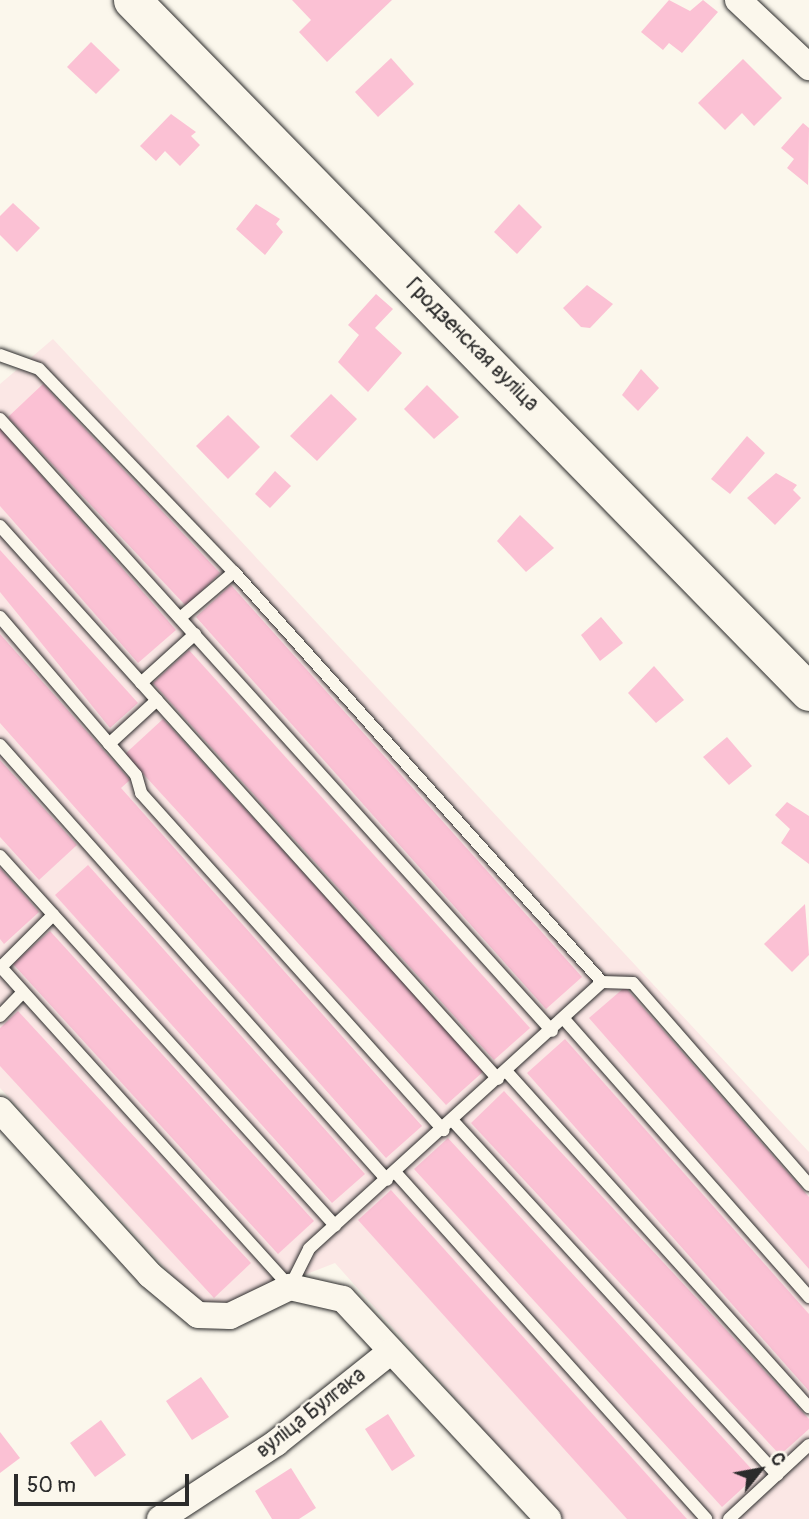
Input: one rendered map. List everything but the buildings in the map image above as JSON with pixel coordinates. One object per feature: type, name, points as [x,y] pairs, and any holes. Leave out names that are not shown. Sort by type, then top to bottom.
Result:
[{"type":"street","name":"Гродзенская вуліца","points":[[132,0],[809,692]]},
{"type":"street","points":[[738,0],[809,67]]},
{"type":"street","points":[[0,1110],[150,1275],[198,1315],[230,1316],[290,1287],[343,1299],[548,1519]]},
{"type":"street","name":"вуліца Булгака","points":[[160,1519],[276,1443],[390,1352]]},
{"type":"lane","points":[[0,355],[38,369],[234,572],[602,982]]},
{"type":"lane","points":[[0,419],[552,1031]]},
{"type":"lane","points":[[0,526],[141,683],[809,1407]]},
{"type":"lane","points":[[180,618],[234,572]]},
{"type":"lane","points":[[0,617],[136,775],[141,793],[777,1475]]},
{"type":"lane","points":[[141,683],[195,634]]},
{"type":"lane","points":[[109,744],[157,700]]},
{"type":"lane","points":[[0,745],[706,1519]]},
{"type":"lane","points":[[0,856],[335,1226]]},
{"type":"lane","points":[[53,915],[0,967],[290,1287],[309,1249],[503,1076],[602,982],[633,983],[809,1185]]},
{"type":"lane","points":[[0,1016],[23,992]]},
{"type":"lane","points":[[564,1019],[809,1297]]},
{"type":"lane","points":[[729,1519],[809,1445]]},
{"type":"shaded area","points":[[53,339],[809,1152],[809,1519],[563,1519],[335,1263],[212,1311],[198,1304],[0,1088],[0,384]]}]
